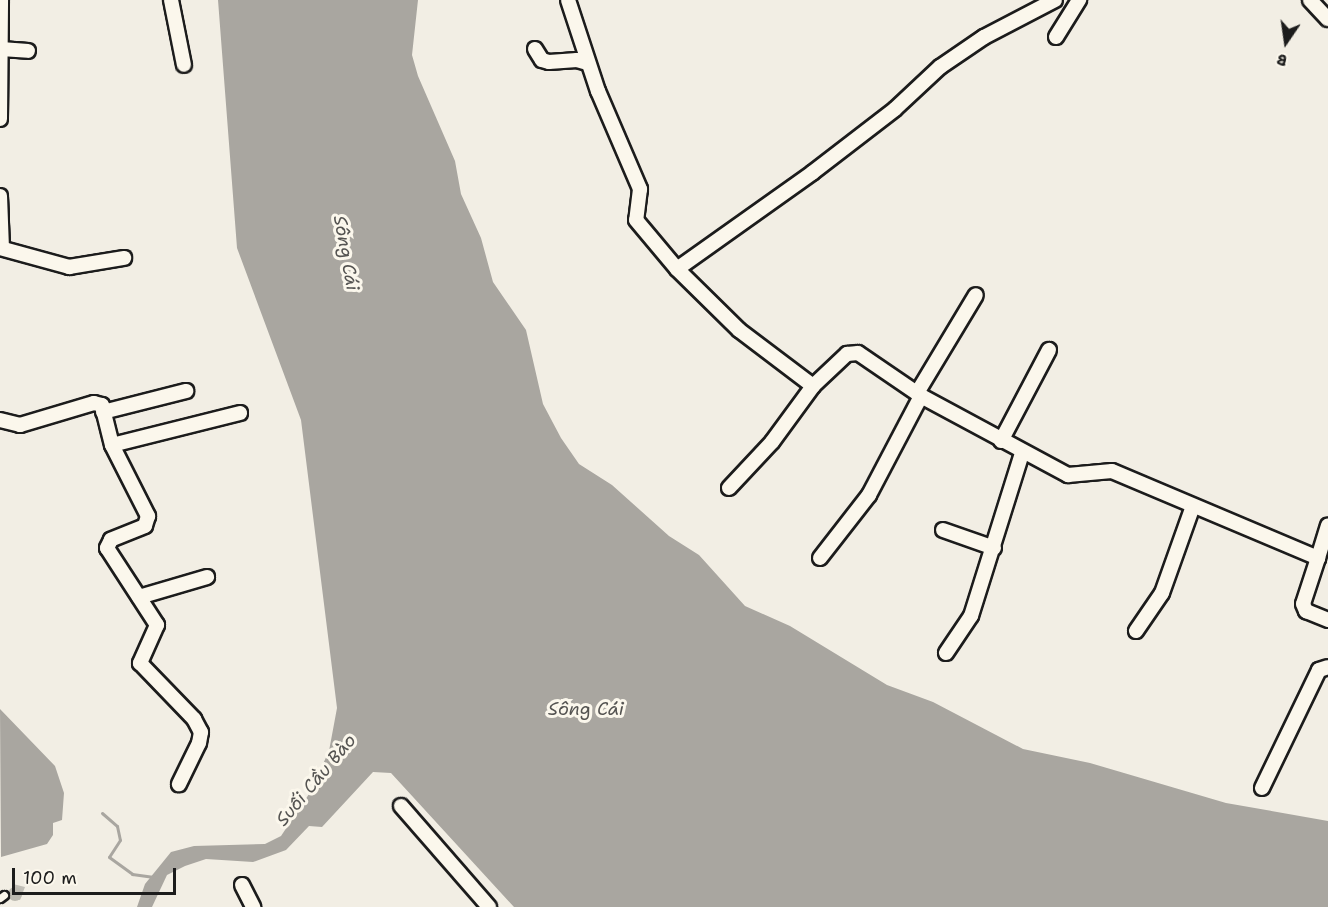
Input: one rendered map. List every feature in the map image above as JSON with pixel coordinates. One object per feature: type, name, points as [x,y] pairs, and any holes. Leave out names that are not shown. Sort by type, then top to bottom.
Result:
[{"type":"street","points":[[0,119],[1,0]]},
{"type":"street","points":[[171,0],[184,65]]},
{"type":"street","points":[[567,0],[587,63],[640,189],[636,220],[677,269],[740,330],[813,386]]},
{"type":"street","points":[[1056,37],[1080,0]]},
{"type":"street","points":[[1310,0],[1328,19]]},
{"type":"street","points":[[677,269],[812,173],[895,108],[940,67],[984,37],[1047,1]]},
{"type":"street","points":[[535,49],[542,60],[549,62],[587,63]]},
{"type":"street","points":[[1,54],[28,51]]},
{"type":"street","points":[[0,196],[1,248],[69,267],[124,258]]},
{"type":"street","points":[[820,558],[869,495],[919,395],[976,295]]},
{"type":"street","points":[[1001,441],[1049,351]]},
{"type":"street","points":[[729,488],[772,442],[813,386],[852,352],[866,357],[919,395],[1022,453],[1078,477],[1092,471],[1112,471],[1318,558]]},
{"type":"street","points":[[103,412],[186,391]]},
{"type":"street","points":[[0,420],[20,425],[94,403],[102,405],[112,445],[148,519],[145,526],[111,540],[108,552],[157,625],[141,653],[141,667],[194,719],[201,732],[199,743],[179,784]]},
{"type":"street","points":[[112,445],[240,413]]},
{"type":"street","points":[[946,653],[966,627],[994,548],[1022,453]]},
{"type":"street","points":[[1136,631],[1162,593],[1193,506]]},
{"type":"street","points":[[1328,526],[1303,604],[1306,611],[1328,620]]},
{"type":"street","points":[[943,530],[994,548]]},
{"type":"street","points":[[139,597],[207,578]]},
{"type":"street","points":[[1262,788],[1319,670],[1328,667]]},
{"type":"street","points":[[400,806],[489,907]]},
{"type":"street","points":[[242,885],[253,907]]},
{"type":"water","name":"Sông Cái","points":[[218,0],[418,0],[412,55],[418,76],[455,161],[461,194],[481,238],[493,282],[526,330],[543,404],[561,438],[579,464],[612,485],[669,536],[699,555],[745,606],[790,626],[887,685],[933,702],[1023,749],[1090,763],[1226,803],[1328,821],[1328,907],[514,907],[391,773],[373,772],[322,827],[309,826],[286,850],[253,862],[206,859],[185,866],[167,875],[152,907],[137,907],[145,884],[171,852],[194,846],[265,844],[281,836],[309,794],[329,751],[337,708],[301,420],[237,248]]},
{"type":"water","points":[[0,709],[55,766],[64,793],[62,820],[53,823],[53,835],[47,844],[1,857]]},
{"type":"building","points":[[15,887],[20,889],[22,894],[20,899],[15,901],[10,899],[8,894],[10,889]]},
{"type":"waterway","points":[[102,813],[117,826],[120,840],[109,857],[132,874],[154,877]]},
{"type":"water label","name":"Suối Cầu Bào","points":[[316,780]]}]
